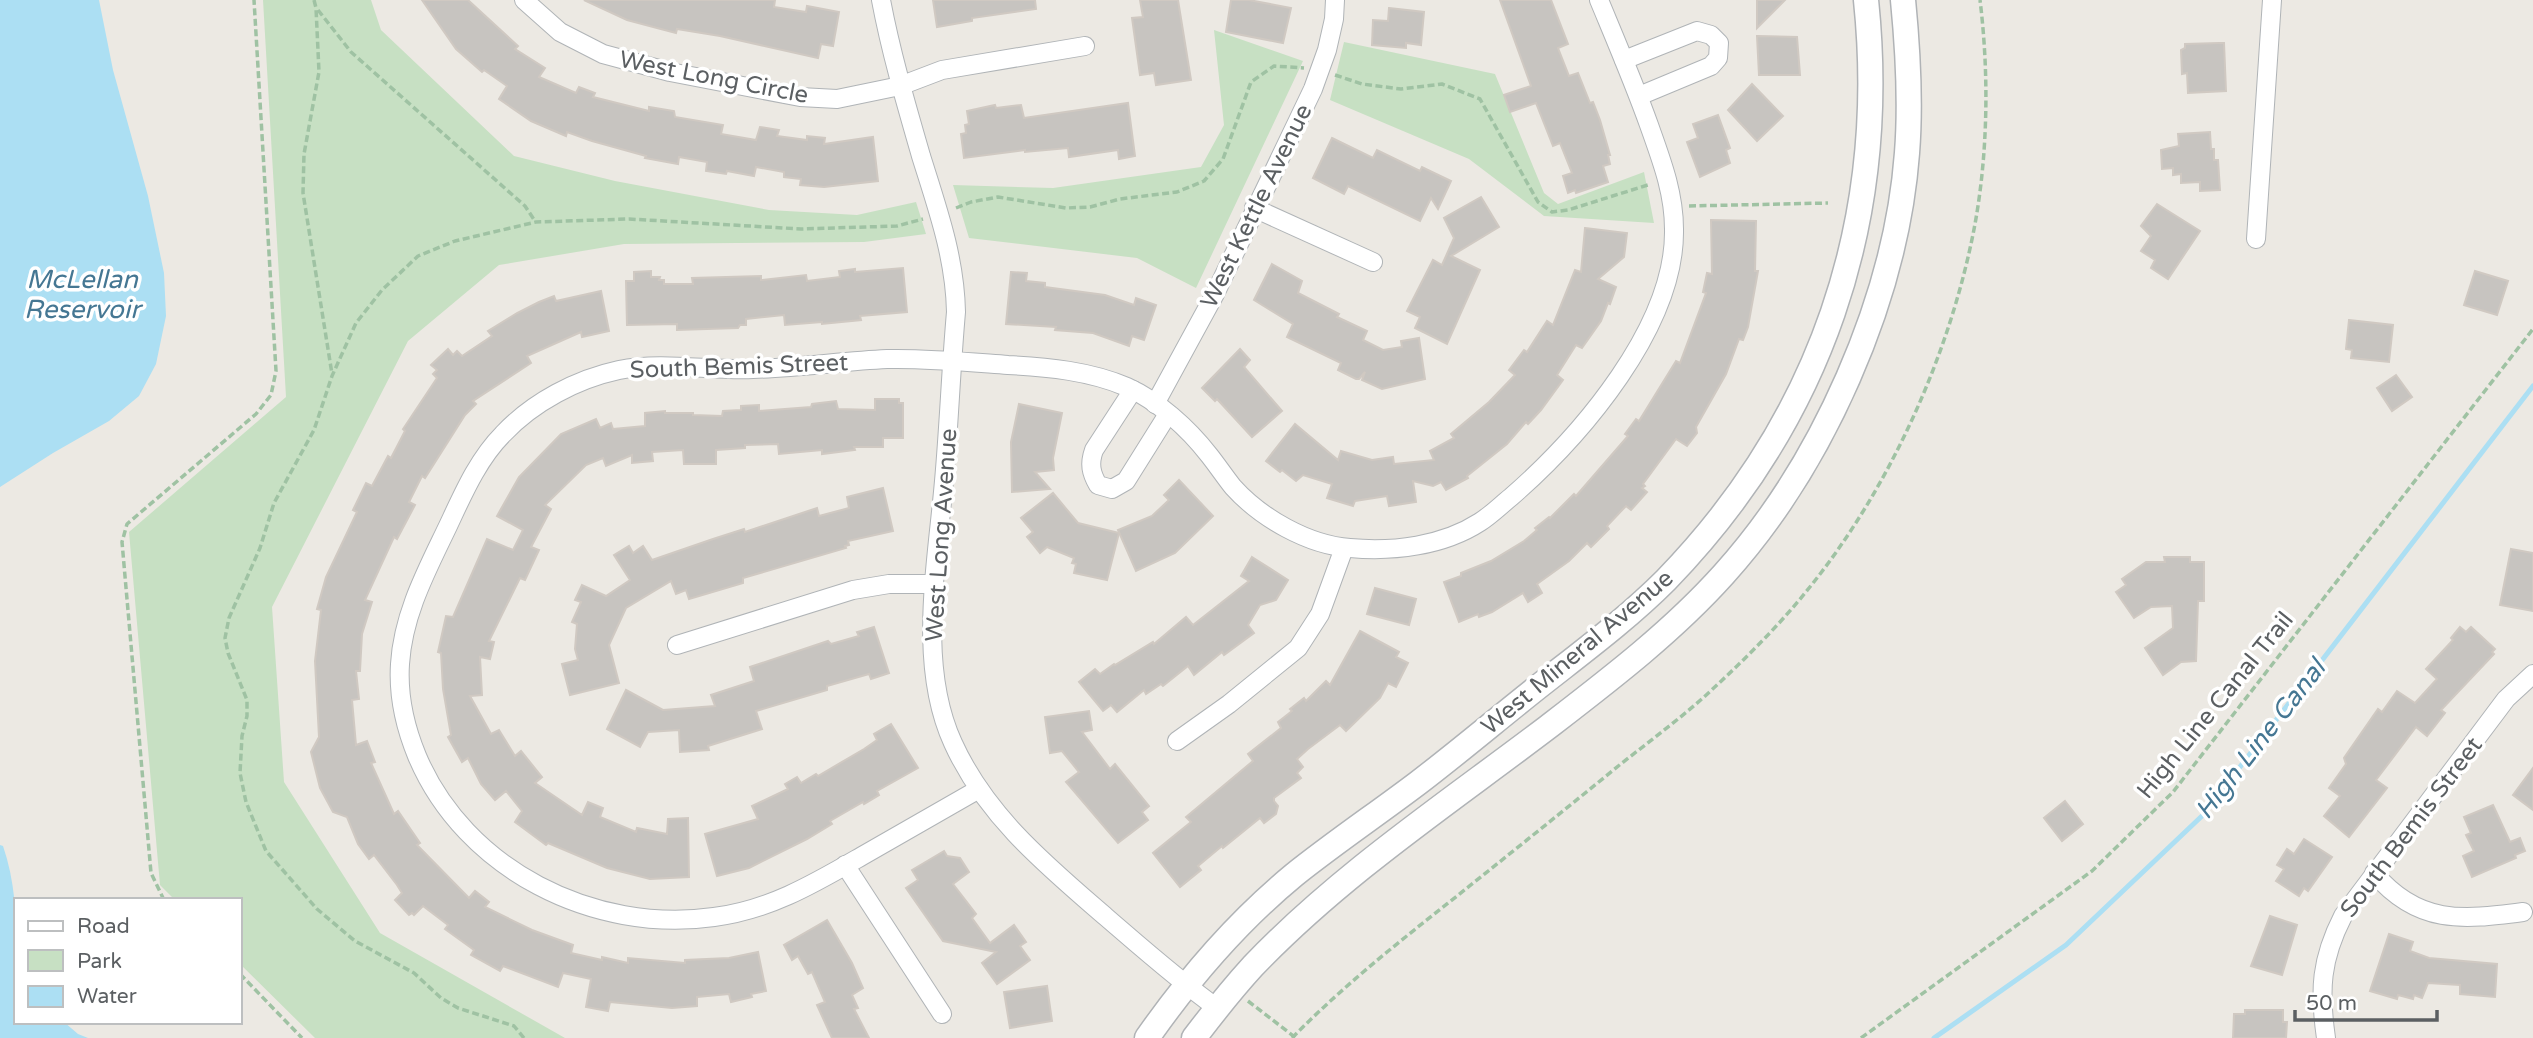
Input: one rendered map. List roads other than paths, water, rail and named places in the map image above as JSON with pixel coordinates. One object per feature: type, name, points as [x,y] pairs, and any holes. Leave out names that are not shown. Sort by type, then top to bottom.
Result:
[{"type":"main road","name":"West Mineral Avenue","points":[[1147,1038],[1186,985],[1227,937],[1295,875],[1418,783],[1634,610],[1696,548],[1754,472],[1803,385],[1836,305],[1850,257],[1861,210],[1870,121],[1866,0]]},
{"type":"main road","name":"West Mineral Avenue","points":[[1194,1038],[1217,1008],[1274,945],[1353,876],[1561,718],[1653,643],[1723,575],[1779,502],[1828,419],[1859,352],[1890,251],[1904,178],[1909,117],[1909,72],[1903,0]]},
{"type":"street","name":"West Long Circle","points":[[524,0],[560,32],[603,54],[670,72],[813,98],[837,99],[900,86],[942,70],[1085,46]]},
{"type":"street","name":"West Long Avenue","points":[[881,0],[900,86],[951,255],[956,284],[944,481],[934,584],[933,660],[940,706],[953,743],[979,789],[1010,830],[1186,985],[1217,1008]]},
{"type":"street","name":"West Kettle Avenue","points":[[1133,390],[1094,450],[1090,461],[1092,475],[1098,485],[1112,489],[1126,481],[1162,409],[1320,71],[1334,19],[1335,0]]},
{"type":"street","name":"South Bemis Street","points":[[979,789],[779,901],[712,918],[666,919],[615,913],[576,903],[522,877],[479,844],[452,814],[429,782],[407,727],[399,671],[402,643],[418,588],[469,482],[489,450],[517,420],[571,386],[601,374],[645,367],[749,370],[890,359],[1030,366],[1072,372],[1133,390],[1162,409],[1205,449],[1238,491],[1267,517],[1305,536],[1343,548],[1385,548],[1422,545],[1479,523],[1538,473],[1598,407],[1626,365],[1656,309],[1670,272],[1674,246],[1672,193],[1639,96],[1599,0]]},
{"type":"street","points":[[2256,239],[2273,0]]},
{"type":"street","points":[[1624,60],[1697,31],[1711,35],[1718,43],[1718,58],[1711,66],[1639,96]]},
{"type":"street","points":[[1254,208],[1373,262]]},
{"type":"street","points":[[1177,741],[1229,704],[1298,648],[1320,614],[1343,548]]},
{"type":"street","points":[[677,645],[853,590],[889,584],[934,584]]},
{"type":"street","name":"South Bemis Street","points":[[2326,1038],[2320,1002],[2322,970],[2331,940],[2343,916],[2506,699],[2533,674]]},
{"type":"street","points":[[845,866],[942,1014]]},
{"type":"street","points":[[2374,873],[2393,893],[2431,912],[2461,918],[2523,912]]},
{"type":"water","name":"McLellan Reservoir","points":[[0,0],[99,0],[113,70],[148,196],[164,273],[166,316],[156,364],[139,396],[109,421],[0,487]]},
{"type":"water","points":[[0,845],[3,846],[9,867],[14,900],[14,1024],[66,1024],[88,1038],[0,1038]]},
{"type":"waterway","name":"High Line Canal","points":[[1934,1038],[2066,945],[2203,815],[2533,386]]}]
